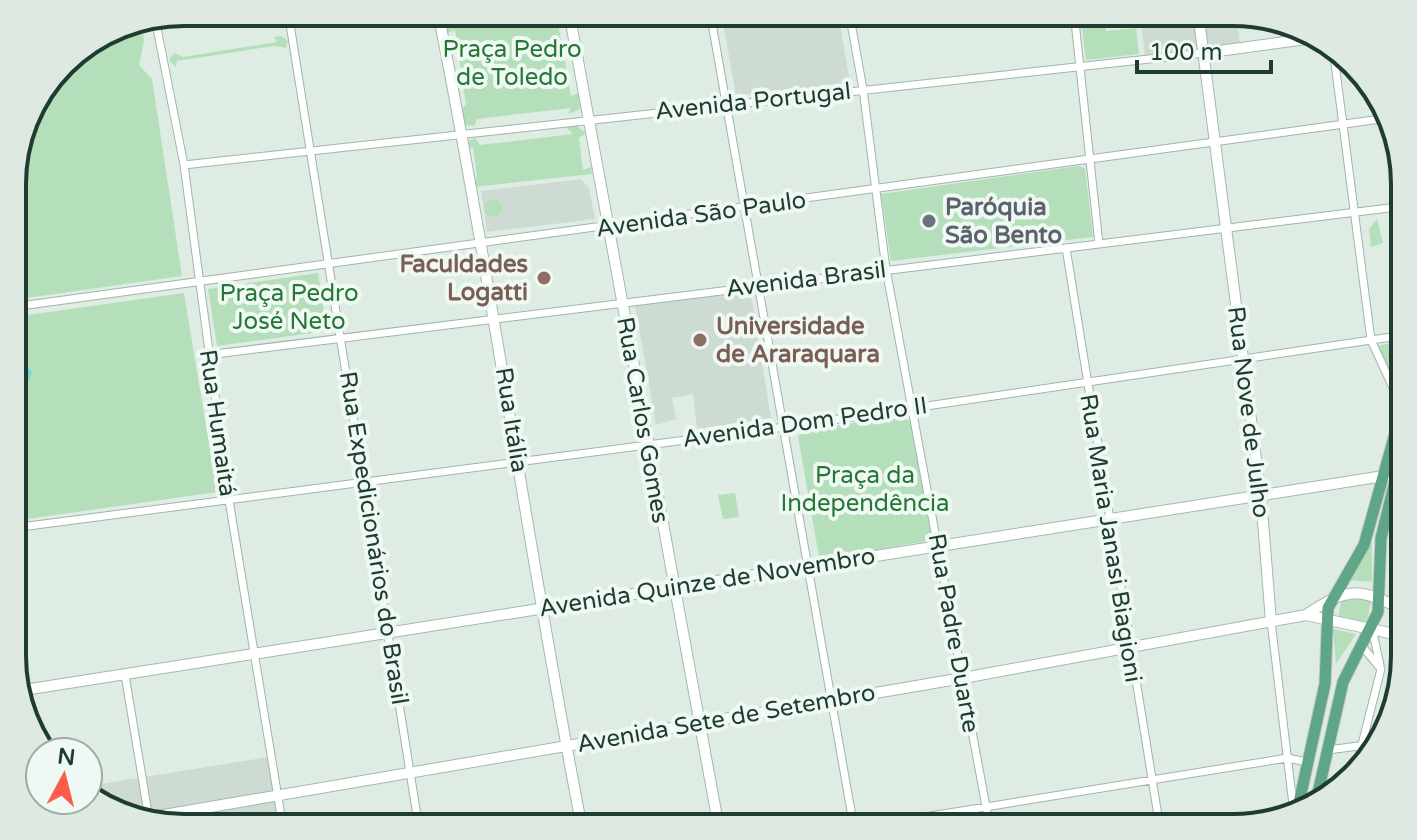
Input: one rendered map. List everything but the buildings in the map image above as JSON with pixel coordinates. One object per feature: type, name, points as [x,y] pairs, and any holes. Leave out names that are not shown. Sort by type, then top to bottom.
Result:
[{"type":"main road","points":[[1299,800],[1325,684],[1327,621],[1332,598],[1364,545],[1391,483]]},
{"type":"main road","points":[[1320,788],[1343,682],[1372,628],[1381,597],[1381,538],[1391,492]]},
{"type":"main road","points":[[1307,762],[1317,769],[1322,779]]},
{"type":"street","name":"Rua Expedicionários do Brasil","points":[[290,26],[343,337],[417,814]]},
{"type":"street","name":"Rua Itália","points":[[441,26],[484,244],[540,607],[579,814]]},
{"type":"street","name":"Rua Carlos Gomes","points":[[571,26],[716,814]]},
{"type":"street","points":[[713,26],[853,814]]},
{"type":"street","name":"Rua Padre Duarte","points":[[852,26],[863,89],[873,189],[886,269],[914,406],[987,814]]},
{"type":"street","points":[[1076,26],[1099,244]]},
{"type":"street","name":"Rua Nove de Julho","points":[[1200,26],[1261,497],[1271,621],[1294,802]]},
{"type":"street","name":"Rua Humaitá","points":[[157,28],[184,165],[207,355],[281,814]]},
{"type":"street","name":"Avenida Portugal","points":[[184,165],[1298,40]]},
{"type":"street","points":[[1335,64],[1371,340],[1391,379]]},
{"type":"street","name":"Avenida São Paulo","points":[[26,305],[607,228],[1377,119]]},
{"type":"street","name":"Avenida Brasil","points":[[207,355],[760,284],[1227,231],[1391,208]]},
{"type":"street","name":"Rua Maria Janasi Biagioni","points":[[1066,248],[1128,647],[1158,814]]},
{"type":"street","name":"Avenida Dom Pedro II","points":[[26,526],[785,427],[1391,337]]},
{"type":"street","name":"Avenida Quinze de Novembro","points":[[29,689],[1391,475]]},
{"type":"street","points":[[1332,598],[1353,593],[1381,597],[1391,602]]},
{"type":"street","name":"Avenida Sete de Setembro","points":[[172,813],[963,678],[1306,615],[1332,598]]},
{"type":"street","name":"Avenida Sete de Setembro","points":[[1306,615],[1372,628],[1391,635]]},
{"type":"street","points":[[1328,750],[1362,746],[1381,669],[1372,628]]},
{"type":"street","points":[[1361,645],[1381,669]]},
{"type":"street","points":[[125,675],[147,810]]},
{"type":"street","points":[[942,814],[1287,758],[1307,762]]},
{"type":"shaded area","points":[[724,26],[840,26],[850,83],[736,95]]},
{"type":"shaded area","points":[[1142,26],[1238,26],[1240,45],[1145,57]]},
{"type":"shaded area","points":[[581,179],[589,188],[595,219],[487,232],[481,191]]},
{"type":"shaded area","name":"Universidade de Araraquara","points":[[750,289],[771,418],[697,429],[693,394],[672,398],[676,419],[656,425],[635,306]]},
{"type":"shaded area","points":[[269,757],[279,814],[163,813],[143,809],[105,793],[104,783]]},
{"type":"green space","name":"Praça Pedro de Toledo","points":[[446,26],[558,26],[571,96],[578,93],[580,109],[568,114],[571,108],[477,119],[474,126],[463,125],[459,111],[466,105],[455,30],[447,33]]},
{"type":"green space","points":[[1082,26],[1105,26],[1106,31],[1136,28],[1139,54],[1086,60]]},
{"type":"green space","points":[[143,31],[144,41],[139,65],[152,79],[182,276],[26,298],[27,163],[38,123],[59,88],[80,65],[114,42]]},
{"type":"green space","points":[[281,36],[288,41],[286,48],[274,46],[177,61],[176,67],[169,60],[174,53],[183,57],[277,42],[274,37]]},
{"type":"green space","points":[[577,126],[586,133],[579,138],[583,170],[591,167],[592,174],[474,187],[477,175],[473,147],[468,149],[467,142],[475,138],[480,145],[573,134],[566,127]]},
{"type":"green space","points":[[1078,166],[1085,168],[1093,237],[891,261],[881,194]]},
{"type":"green space","points":[[493,199],[502,208],[493,217],[484,208]]},
{"type":"green space","points":[[1377,219],[1383,243],[1371,247],[1369,229]]},
{"type":"green space","name":"Praça Pedro José Neto","points":[[318,273],[327,331],[217,346],[208,289]]},
{"type":"green space","points":[[184,293],[217,492],[26,519],[26,315]]},
{"type":"green space","points":[[1391,343],[1391,375],[1377,346]]},
{"type":"green space","name":"Praça da Independência","points":[[901,415],[912,423],[932,540],[825,559],[819,557],[798,436],[810,430]]},
{"type":"green space","points":[[735,493],[739,517],[723,519],[718,495]]},
{"type":"green space","points":[[1372,540],[1372,582],[1348,580]]},
{"type":"green space","points":[[1360,599],[1371,602],[1367,622],[1338,617],[1341,601]]},
{"type":"green space","points":[[1333,629],[1356,634],[1336,664]]},
{"type":"water","points":[[26,365],[32,372],[26,388]]},
{"type":"place","name":"Paróquia São Bento","points":[[929,221]]},
{"type":"place","name":"Faculdades Logatti","points":[[544,278]]},
{"type":"place","name":"Universidade de Araraquara","points":[[700,340]]}]
